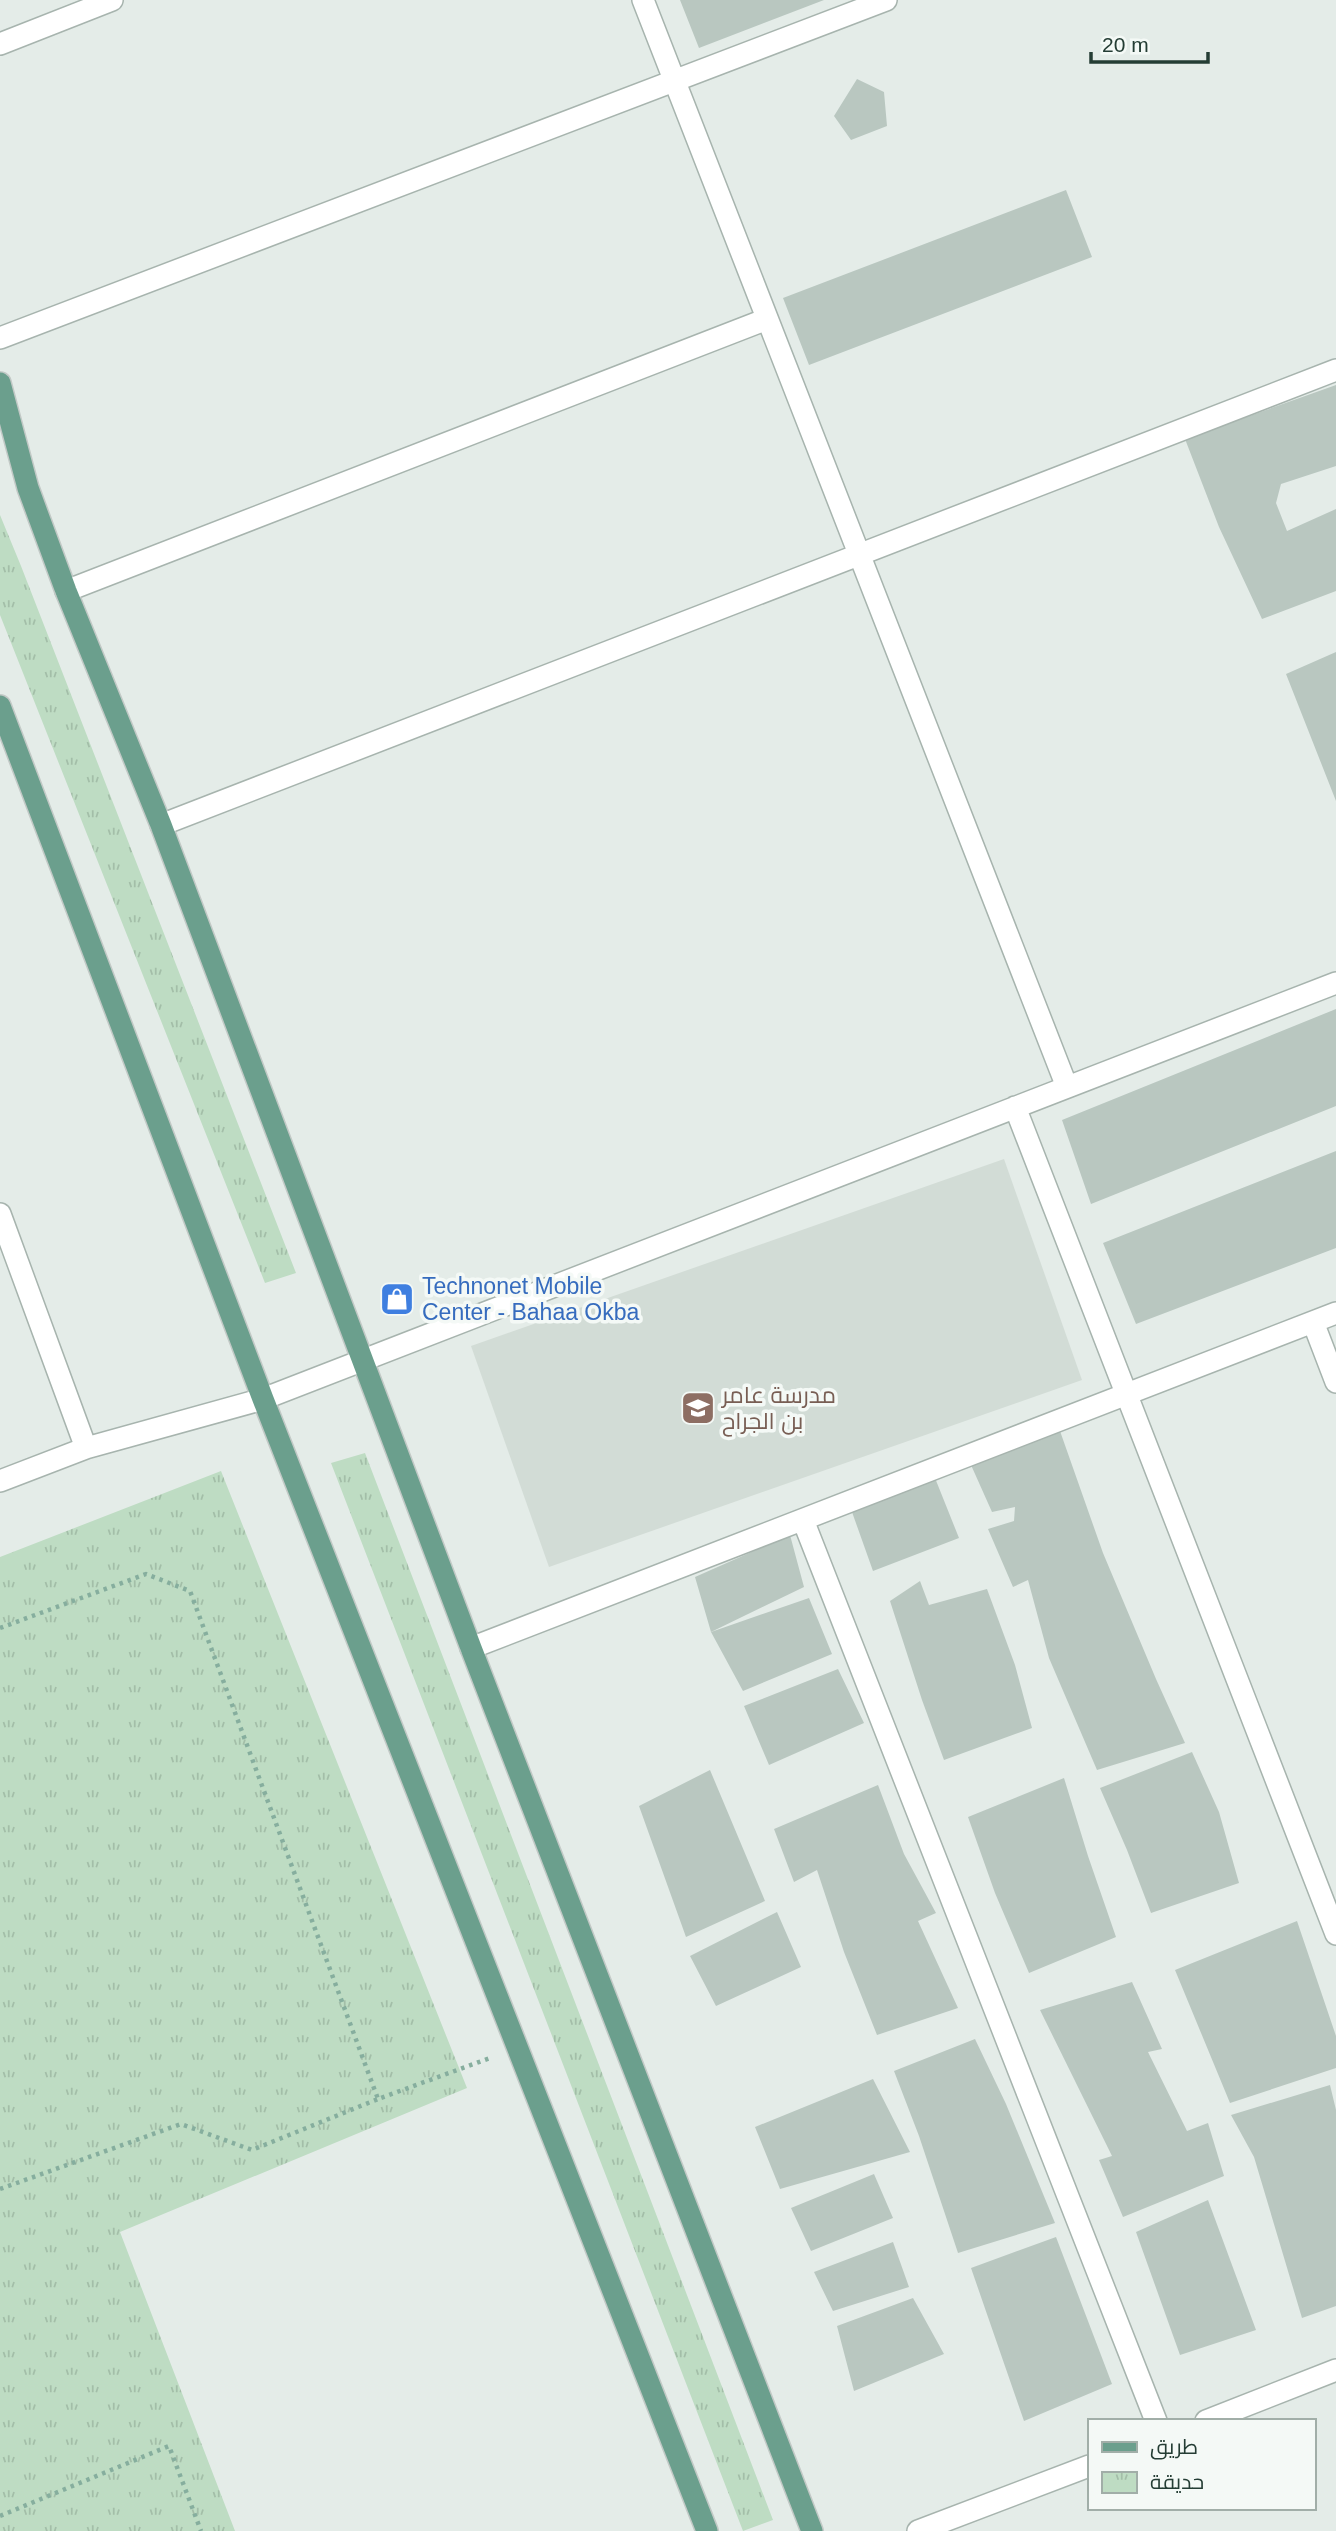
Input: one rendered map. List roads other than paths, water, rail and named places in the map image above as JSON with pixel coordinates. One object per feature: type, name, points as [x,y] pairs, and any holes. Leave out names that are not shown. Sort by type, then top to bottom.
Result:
[{"type":"main road","points":[[0,383],[29,488],[66,591],[160,825],[471,1648],[812,2531]]},
{"type":"main road","points":[[0,706],[263,1399],[707,2531]]},
{"type":"street","points":[[0,44],[112,0]]},
{"type":"street","points":[[642,0],[1067,1087]]},
{"type":"street","points":[[0,338],[886,0]]},
{"type":"street","points":[[66,591],[767,319]]},
{"type":"street","points":[[160,825],[1336,370]]},
{"type":"street","points":[[0,1481],[86,1448],[263,1399],[1336,983]]},
{"type":"street","points":[[1016,1107],[1125,1395],[1336,1934]]},
{"type":"street","points":[[0,1214],[86,1448]]},
{"type":"street","points":[[471,1648],[1336,1313]]},
{"type":"street","points":[[1312,1322],[1336,1382]]},
{"type":"street","points":[[803,1520],[1155,2419]]},
{"type":"street","points":[[1211,2419],[1336,2370]]},
{"type":"street","points":[[918,2531],[1088,2466]]},
{"type":"place","name":"Technonet Mobile Center - Bahaa Okba","points":[[397,1299]]},
{"type":"place","name":"مدرسة عامر بن الجراح","points":[[698,1408]]}]
